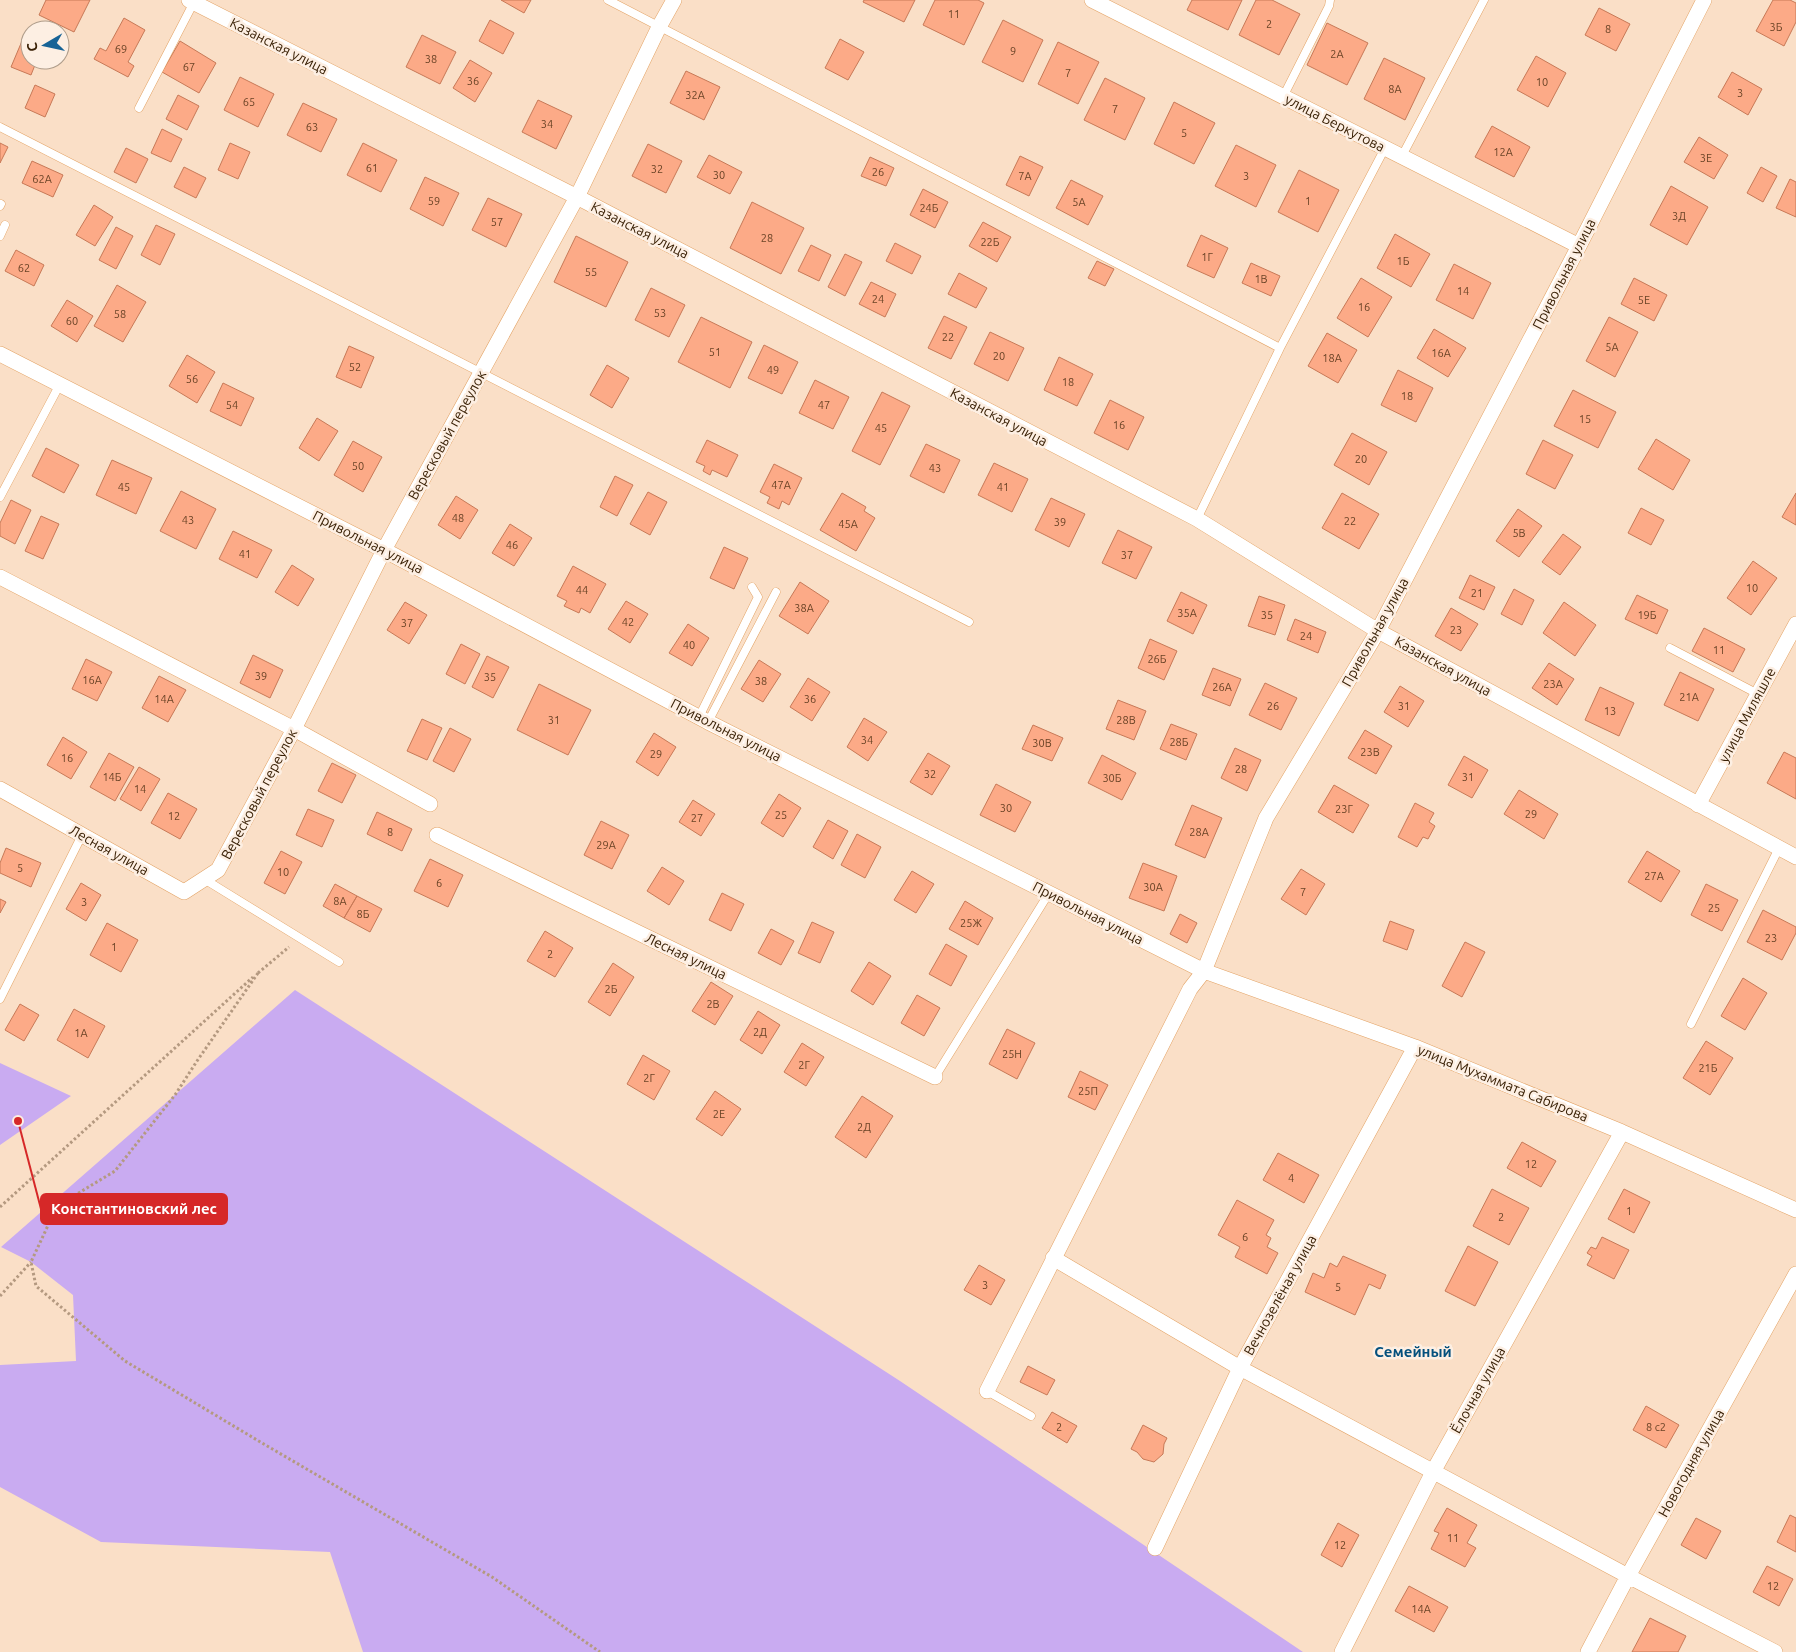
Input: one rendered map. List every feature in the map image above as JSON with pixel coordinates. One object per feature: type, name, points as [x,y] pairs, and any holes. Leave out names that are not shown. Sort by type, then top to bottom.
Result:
[{"type":"street","name":"Вересковый переулок","points":[[218,870],[294,729],[384,550],[577,197],[659,27],[674,0]]},
{"type":"street","name":"улица Беркутова","points":[[1092,0],[1579,246]]},
{"type":"street","name":"Привольная улица","points":[[0,354],[384,550],[703,719],[1204,971],[1266,818],[1378,631],[1579,246],[1704,0]]},
{"type":"street","name":"Казанская улица","points":[[193,1],[577,197],[1197,519],[1378,631],[1796,857]]},
{"type":"street","points":[[0,578],[294,729],[430,804]]},
{"type":"street","name":"улица Миляшле","points":[[1698,805],[1795,629]]},
{"type":"street","name":"Лесная улица","points":[[1,792],[82,834],[184,892],[218,870]]},
{"type":"street","name":"Лесная улица","points":[[437,835],[935,1077]]},
{"type":"street","points":[[987,1391],[1190,989],[1204,971]]},
{"type":"street","name":"улица Мухаммата Сабирова","points":[[1204,971],[1415,1047],[1622,1132],[1796,1210]]},
{"type":"street","name":"Вечнозелёная улица","points":[[1155,1548],[1240,1368],[1415,1047]]},
{"type":"street","name":"Ёлочная улица","points":[[1342,1652],[1434,1470],[1622,1132]]},
{"type":"street","points":[[1053,1258],[1240,1368],[1434,1470],[1628,1576],[1775,1652]]},
{"type":"street","name":"Новогодняя улица","points":[[1588,1652],[1628,1576],[1796,1274]]},
{"type":"lane","points":[[608,0],[1280,348]]},
{"type":"lane","points":[[1283,96],[1329,6],[1330,0]]},
{"type":"lane","points":[[1402,156],[1484,0]]},
{"type":"lane","points":[[139,108],[193,1]]},
{"type":"lane","points":[[0,127],[969,622]]},
{"type":"lane","points":[[1197,519],[1280,348],[1385,148]]},
{"type":"lane","points":[[0,236],[6,225]]},
{"type":"lane","points":[[0,497],[60,384]]},
{"type":"lane","points":[[703,719],[758,597],[752,587]]},
{"type":"lane","points":[[703,719],[776,592]]},
{"type":"lane","points":[[1670,648],[1758,694]]},
{"type":"lane","points":[[0,1000],[82,834]]},
{"type":"lane","points":[[1691,1024],[1780,848]]},
{"type":"lane","points":[[204,879],[339,962]]},
{"type":"lane","points":[[935,1077],[1049,893]]},
{"type":"lane","points":[[987,1391],[1030,1416]]},
{"type":"path","points":[[0,1207],[272,961]]},
{"type":"path","points":[[0,1296],[31,1262],[57,1206],[115,1171],[175,1095],[258,973]]},
{"type":"path","points":[[31,1262],[36,1286],[125,1361],[262,1444],[492,1576],[600,1652]]},
{"type":"shaded area","points":[[295,990],[900,1381],[1303,1652],[363,1652],[330,1552],[101,1542],[0,1487],[0,1365],[76,1361],[73,1295],[31,1262],[1,1247]]},
{"type":"shaded area","points":[[0,1063],[71,1096],[0,1145]]},
{"type":"building","points":[[46,0],[90,0],[74,32],[70,30],[70,20],[49,20],[39,15]]},
{"type":"building","points":[[501,0],[531,0],[524,13]]},
{"type":"building","points":[[864,0],[915,0],[904,22],[863,2]]},
{"type":"building","points":[[935,0],[978,0],[984,3],[964,45],[923,25]]},
{"type":"building","points":[[1192,0],[1242,0],[1228,30],[1187,10]]},
{"type":"building","points":[[1256,0],[1272,0],[1300,14],[1279,55],[1239,35]]},
{"type":"building","points":[[1773,0],[1790,0],[1796,3],[1796,22],[1784,46],[1756,31]]},
{"type":"building","points":[[1599,8],[1630,24],[1616,51],[1585,35]]},
{"type":"building","points":[[124,18],[145,30],[128,62],[134,66],[128,77],[94,59],[100,48],[106,51]]},
{"type":"building","points":[[490,20],[514,33],[503,54],[479,41]]},
{"type":"building","points":[[1003,20],[1043,40],[1023,82],[982,62]]},
{"type":"building","points":[[1327,23],[1368,43],[1347,85],[1307,65]]},
{"type":"building","points":[[422,35],[456,52],[440,84],[406,67]]},
{"type":"building","points":[[840,39],[864,52],[848,80],[825,68]]},
{"type":"building","points":[[180,41],[216,63],[199,93],[162,72]]},
{"type":"building","points":[[1058,42],[1099,62],[1078,104],[1038,84]]},
{"type":"building","points":[[20,46],[20,70],[33,70],[31,75],[11,67]]},
{"type":"building","points":[[1536,56],[1566,73],[1548,107],[1517,90]]},
{"type":"building","points":[[1384,58],[1425,78],[1405,120],[1364,99]]},
{"type":"building","points":[[470,60],[492,73],[475,102],[453,88]]},
{"type":"building","points":[[686,71],[720,87],[704,120],[670,103]]},
{"type":"building","points":[[1732,72],[1762,89],[1748,115],[1718,97]]},
{"type":"building","points":[[240,77],[274,94],[258,127],[224,110]]},
{"type":"building","points":[[1105,78],[1145,98],[1125,140],[1084,120]]},
{"type":"building","points":[[35,85],[55,94],[45,117],[25,108]]},
{"type":"building","points":[[178,95],[199,106],[187,130],[166,119]]},
{"type":"building","points":[[538,100],[572,116],[556,149],[522,132]]},
{"type":"building","points":[[1174,102],[1215,123],[1194,164],[1154,144]]},
{"type":"building","points":[[303,103],[337,119],[321,152],[287,135]]},
{"type":"building","points":[[1492,126],[1530,147],[1514,177],[1475,157]]},
{"type":"building","points":[[162,129],[182,139],[171,162],[151,153]]},
{"type":"building","points":[[1699,137],[1728,155],[1714,179],[1684,162]]},
{"type":"building","points":[[0,143],[8,147],[0,163]]},
{"type":"building","points":[[230,143],[250,152],[238,179],[218,170]]},
{"type":"building","points":[[363,143],[397,160],[381,192],[347,175]]},
{"type":"building","points":[[648,144],[682,161],[666,193],[632,176]]},
{"type":"building","points":[[1236,145],[1276,165],[1256,207],[1215,186]]},
{"type":"building","points":[[126,148],[148,159],[136,183],[114,172]]},
{"type":"building","points":[[709,155],[742,172],[730,194],[697,177]]},
{"type":"building","points":[[1020,156],[1043,167],[1029,196],[1006,185]]},
{"type":"building","points":[[870,157],[894,168],[886,186],[861,176]]},
{"type":"building","points":[[32,161],[63,175],[53,197],[22,183]]},
{"type":"building","points":[[184,167],[206,178],[196,198],[174,187]]},
{"type":"building","points":[[1761,167],[1777,176],[1763,202],[1747,193]]},
{"type":"building","points":[[1299,170],[1339,190],[1318,232],[1278,212]]},
{"type":"building","points":[[425,177],[459,193],[443,226],[410,209]]},
{"type":"building","points":[[1790,179],[1796,182],[1796,217],[1776,208]]},
{"type":"building","points":[[1071,180],[1103,196],[1088,225],[1056,208]]},
{"type":"building","points":[[1671,186],[1708,207],[1687,245],[1650,225]]},
{"type":"building","points":[[923,189],[948,202],[935,228],[910,215]]},
{"type":"building","points":[[488,198],[522,214],[506,247],[472,230]]},
{"type":"building","points":[[752,202],[804,228],[781,274],[730,248]]},
{"type":"building","points":[[94,205],[113,217],[95,246],[76,235]]},
{"type":"building","points":[[983,222],[1011,237],[997,262],[969,246]]},
{"type":"building","points":[[156,225],[175,234],[160,265],[141,255]]},
{"type":"building","points":[[116,227],[133,236],[116,269],[99,260]]},
{"type":"building","points":[[1395,234],[1430,254],[1411,287],[1377,268]]},
{"type":"building","points":[[1201,235],[1228,248],[1214,278],[1187,266]]},
{"type":"building","points":[[576,236],[628,262],[606,307],[554,282]]},
{"type":"building","points":[[895,243],[921,256],[912,274],[886,261]]},
{"type":"building","points":[[811,245],[831,255],[819,281],[798,271]]},
{"type":"building","points":[[16,250],[44,265],[34,286],[5,271]]},
{"type":"building","points":[[845,254],[862,262],[845,296],[828,287]]},
{"type":"building","points":[[1097,261],[1114,269],[1105,286],[1088,278]]},
{"type":"building","points":[[1251,263],[1280,276],[1271,296],[1242,283]]},
{"type":"building","points":[[1454,264],[1491,283],[1473,319],[1436,300]]},
{"type":"building","points":[[959,273],[987,288],[976,308],[948,294]]},
{"type":"building","points":[[1361,278],[1392,297],[1368,337],[1337,318]]},
{"type":"building","points":[[1634,278],[1667,295],[1654,321],[1621,304]]},
{"type":"building","points":[[871,282],[896,294],[885,317],[859,304]]},
{"type":"building","points":[[117,285],[146,302],[123,342],[94,326]]},
{"type":"building","points":[[651,288],[685,305],[669,337],[635,320]]},
{"type":"building","points":[[67,300],[93,316],[77,342],[51,326]]},
{"type":"building","points":[[944,316],[967,327],[951,359],[928,348]]},
{"type":"building","points":[[701,317],[752,342],[730,388],[678,362]]},
{"type":"building","points":[[1609,317],[1638,332],[1615,377],[1586,361]]},
{"type":"building","points":[[1434,329],[1466,348],[1448,377],[1417,358]]},
{"type":"building","points":[[990,332],[1024,348],[1008,381],[974,364]]},
{"type":"building","points":[[1327,333],[1357,350],[1338,383],[1308,366]]},
{"type":"building","points":[[764,345],[798,362],[782,394],[748,378]]},
{"type":"building","points":[[349,346],[374,357],[361,388],[336,377]]},
{"type":"building","points":[[187,355],[215,372],[197,403],[169,386]]},
{"type":"building","points":[[1059,357],[1093,374],[1077,406],[1044,390]]},
{"type":"building","points":[[607,365],[629,378],[612,408],[590,395]]},
{"type":"building","points":[[1398,370],[1433,388],[1416,422],[1381,405]]},
{"type":"building","points":[[815,380],[849,397],[833,429],[799,413]]},
{"type":"building","points":[[223,383],[254,398],[241,426],[210,411]]},
{"type":"building","points":[[1573,390],[1616,412],[1598,448],[1554,426]]},
{"type":"building","points":[[882,392],[910,406],[880,465],[852,451]]},
{"type":"building","points":[[1110,400],[1144,417],[1128,450],[1094,433]]},
{"type":"building","points":[[317,418],[338,431],[319,461],[299,448]]},
{"type":"building","points":[[1352,433],[1387,452],[1369,485],[1334,465]]},
{"type":"building","points":[[1656,439],[1690,460],[1673,490],[1638,469]]},
{"type":"building","points":[[707,440],[738,455],[727,477],[712,470],[710,475],[703,471],[705,466],[696,462]]},
{"type":"building","points":[[1543,440],[1573,455],[1555,489],[1526,474]]},
{"type":"building","points":[[353,441],[382,457],[363,492],[334,475]]},
{"type":"building","points":[[926,444],[960,460],[944,493],[910,476]]},
{"type":"building","points":[[46,448],[79,465],[64,493],[32,476]]},
{"type":"building","points":[[112,460],[152,478],[136,514],[96,495]]},
{"type":"building","points":[[994,463],[1028,479],[1012,512],[978,495]]},
{"type":"building","points":[[774,464],[802,478],[789,505],[782,501],[779,509],[767,503],[770,497],[760,492]]},
{"type":"building","points":[[615,476],[633,485],[617,516],[600,507]]},
{"type":"building","points":[[181,491],[216,509],[196,549],[160,531]]},
{"type":"building","points":[[648,492],[667,502],[650,535],[630,524]]},
{"type":"building","points":[[842,493],[866,507],[864,511],[875,518],[856,551],[820,530]]},
{"type":"building","points":[[1342,493],[1379,514],[1359,549],[1322,528]]},
{"type":"building","points":[[1796,493],[1796,525],[1782,517]]},
{"type":"building","points":[[456,496],[478,510],[460,539],[438,525]]},
{"type":"building","points":[[1051,498],[1085,514],[1069,547],[1035,530]]},
{"type":"building","points":[[11,500],[31,510],[15,544],[0,536],[0,523]]},
{"type":"building","points":[[1641,508],[1664,520],[1651,545],[1628,533]]},
{"type":"building","points":[[1518,509],[1542,526],[1519,557],[1496,541]]},
{"type":"building","points":[[41,516],[59,524],[43,559],[25,551]]},
{"type":"building","points":[[510,524],[532,538],[514,566],[492,553]]},
{"type":"building","points":[[1118,530],[1152,547],[1136,579],[1102,563]]},
{"type":"building","points":[[233,531],[272,550],[257,578],[219,559]]},
{"type":"building","points":[[1563,534],[1581,547],[1560,575],[1542,562]]},
{"type":"building","points":[[724,547],[748,558],[734,589],[710,578]]},
{"type":"building","points":[[1753,561],[1777,578],[1751,615],[1727,598]]},
{"type":"building","points":[[292,565],[314,579],[298,606],[275,592]]},
{"type":"building","points":[[573,566],[606,584],[590,613],[581,608],[579,613],[564,606],[567,601],[557,596]]},
{"type":"building","points":[[1470,575],[1495,587],[1484,610],[1459,598]]},
{"type":"building","points":[[800,582],[829,601],[808,634],[779,616]]},
{"type":"building","points":[[1514,589],[1534,600],[1522,625],[1501,614]]},
{"type":"building","points":[[1181,592],[1207,605],[1193,634],[1167,621]]},
{"type":"building","points":[[1637,595],[1668,610],[1657,634],[1625,619]]},
{"type":"building","points":[[1259,596],[1285,605],[1275,635],[1248,626]]},
{"type":"building","points":[[626,601],[648,614],[630,643],[608,629]]},
{"type":"building","points":[[405,602],[427,615],[409,644],[387,630]]},
{"type":"building","points":[[1564,602],[1596,625],[1575,656],[1543,633]]},
{"type":"building","points":[[1451,608],[1478,624],[1461,651],[1435,636]]},
{"type":"building","points":[[1295,619],[1326,632],[1318,653],[1287,640]]},
{"type":"building","points":[[688,624],[709,638],[692,666],[669,653]]},
{"type":"building","points":[[1704,628],[1745,649],[1733,672],[1692,651]]},
{"type":"building","points":[[1150,639],[1177,651],[1164,680],[1138,668]]},
{"type":"building","points":[[461,644],[480,654],[465,684],[446,674]]},
{"type":"building","points":[[253,655],[283,670],[270,698],[240,683]]},
{"type":"building","points":[[487,656],[509,667],[493,698],[472,687]]},
{"type":"building","points":[[86,659],[112,672],[97,701],[72,689]]},
{"type":"building","points":[[759,660],[781,674],[763,702],[741,689]]},
{"type":"building","points":[[1549,663],[1574,679],[1557,705],[1532,688]]},
{"type":"building","points":[[1213,668],[1241,679],[1230,706],[1202,695]]},
{"type":"building","points":[[1680,672],[1714,689],[1698,721],[1664,705]]},
{"type":"building","points":[[159,676],[186,690],[168,722],[142,708]]},
{"type":"building","points":[[808,678],[830,692],[812,721],[790,707]]},
{"type":"building","points":[[1265,683],[1297,698],[1281,730],[1249,715]]},
{"type":"building","points":[[539,684],[591,710],[568,755],[517,730]]},
{"type":"building","points":[[1400,686],[1424,701],[1408,727],[1384,712]]},
{"type":"building","points":[[1600,687],[1634,703],[1619,736],[1585,720]]},
{"type":"building","points":[[1118,700],[1146,711],[1134,740],[1106,729]]},
{"type":"building","points":[[864,718],[887,732],[868,761],[847,747]]},
{"type":"building","points":[[422,719],[442,728],[427,760],[407,751]]},
{"type":"building","points":[[1171,724],[1197,734],[1186,760],[1160,749]]},
{"type":"building","points":[[1033,725],[1063,738],[1052,761],[1022,749]]},
{"type":"building","points":[[450,728],[471,739],[454,772],[433,761]]},
{"type":"building","points":[[1365,730],[1392,746],[1376,774],[1348,758]]},
{"type":"building","points":[[654,733],[676,747],[658,776],[636,762]]},
{"type":"building","points":[[63,737],[87,752],[71,779],[47,765]]},
{"type":"building","points":[[1235,748],[1261,760],[1247,791],[1221,778]]},
{"type":"building","points":[[1784,752],[1796,758],[1796,799],[1767,783]]},
{"type":"building","points":[[109,753],[134,767],[115,801],[90,787]]},
{"type":"building","points":[[928,753],[950,766],[932,795],[910,782]]},
{"type":"building","points":[[1102,755],[1136,773],[1122,800],[1088,783]]},
{"type":"building","points":[[1464,756],[1488,770],[1472,798],[1448,785]]},
{"type":"building","points":[[332,763],[356,775],[342,803],[318,791]]},
{"type":"building","points":[[139,767],[160,779],[141,811],[120,799]]},
{"type":"building","points":[[996,784],[1031,802],[1015,832],[980,815]]},
{"type":"building","points":[[1334,785],[1369,805],[1353,833],[1318,812]]},
{"type":"building","points":[[1519,790],[1558,814],[1544,839],[1504,814]]},
{"type":"building","points":[[168,793],[197,809],[180,839],[151,823]]},
{"type":"building","points":[[779,794],[801,808],[783,837],[761,823]]},
{"type":"building","points":[[693,800],[715,814],[701,836],[679,822]]},
{"type":"building","points":[[1415,803],[1434,813],[1429,822],[1435,826],[1428,839],[1423,837],[1417,847],[1398,837]]},
{"type":"building","points":[[1192,805],[1222,818],[1205,858],[1175,845]]},
{"type":"building","points":[[308,809],[334,820],[322,847],[296,835]]},
{"type":"building","points":[[377,812],[412,829],[402,851],[367,834]]},
{"type":"building","points":[[828,820],[848,831],[833,859],[813,847]]},
{"type":"building","points":[[601,821],[629,835],[612,869],[584,855]]},
{"type":"building","points":[[857,834],[881,847],[865,878],[841,865]]},
{"type":"building","points":[[6,848],[41,863],[31,887],[0,873],[0,863]]},
{"type":"building","points":[[281,851],[302,862],[285,894],[264,883]]},
{"type":"building","points":[[1647,851],[1680,871],[1661,902],[1628,882]]},
{"type":"building","points":[[430,859],[463,875],[448,907],[414,891]]},
{"type":"building","points":[[1143,863],[1177,876],[1164,911],[1129,898]]},
{"type":"building","points":[[662,867],[684,881],[669,905],[647,891]]},
{"type":"building","points":[[1301,869],[1325,884],[1306,915],[1281,899]]},
{"type":"building","points":[[912,871],[934,884],[916,913],[894,900]]},
{"type":"building","points":[[81,883],[101,895],[86,921],[66,909]]},
{"type":"building","points":[[335,884],[357,896],[344,918],[323,906]]},
{"type":"building","points":[[1706,884],[1738,900],[1722,931],[1691,915]]},
{"type":"building","points":[[722,893],[744,904],[731,931],[709,920]]},
{"type":"building","points":[[357,896],[382,909],[370,932],[344,918]]},
{"type":"building","points":[[0,899],[6,902],[0,913]]},
{"type":"building","points":[[965,901],[993,918],[978,945],[949,929]]},
{"type":"building","points":[[1763,910],[1796,927],[1796,933],[1782,960],[1747,942]]},
{"type":"building","points":[[1180,914],[1197,923],[1187,943],[1170,934]]},
{"type":"building","points":[[1390,921],[1414,930],[1407,950],[1383,941]]},
{"type":"building","points":[[812,922],[834,932],[820,963],[798,953]]},
{"type":"building","points":[[107,923],[138,940],[121,972],[90,955]]},
{"type":"building","points":[[771,929],[794,941],[781,965],[758,953]]},
{"type":"building","points":[[545,931],[573,948],[555,977],[527,961]]},
{"type":"building","points":[[1465,942],[1485,952],[1462,997],[1442,986]]},
{"type":"building","points":[[946,944],[967,956],[951,986],[929,974]]},
{"type":"building","points":[[869,962],[891,976],[873,1005],[851,991]]},
{"type":"building","points":[[613,963],[634,977],[610,1016],[588,1002]]},
{"type":"building","points":[[1743,978],[1767,993],[1745,1030],[1721,1016]]},
{"type":"building","points":[[711,982],[733,996],[715,1025],[692,1011]]},
{"type":"building","points":[[917,995],[940,1008],[924,1036],[901,1023]]},
{"type":"building","points":[[20,1004],[39,1015],[24,1041],[5,1030]]},
{"type":"building","points":[[74,1009],[105,1026],[88,1058],[57,1040]]},
{"type":"building","points":[[758,1011],[780,1025],[762,1054],[740,1040]]},
{"type":"building","points":[[1007,1029],[1035,1043],[1017,1079],[989,1064]]},
{"type":"building","points":[[1706,1041],[1733,1058],[1710,1095],[1683,1078]]},
{"type":"building","points":[[802,1043],[824,1057],[806,1086],[784,1072]]},
{"type":"building","points":[[643,1055],[670,1071],[654,1100],[627,1084]]},
{"type":"building","points":[[1080,1071],[1108,1085],[1095,1110],[1068,1097]]},
{"type":"building","points":[[715,1091],[741,1109],[722,1136],[696,1119]]},
{"type":"building","points":[[862,1096],[893,1116],[866,1158],[835,1137]]},
{"type":"building","points":[[1522,1142],[1556,1161],[1541,1187],[1507,1168]]},
{"type":"building","points":[[1278,1153],[1319,1175],[1304,1203],[1263,1180]]},
{"type":"building","points":[[1492,1189],[1529,1208],[1509,1245],[1473,1226]]},
{"type":"building","points":[[1624,1189],[1650,1202],[1634,1233],[1608,1219]]},
{"type":"building","points":[[1237,1200],[1274,1220],[1266,1235],[1271,1238],[1267,1247],[1278,1253],[1267,1274],[1235,1257],[1240,1247],[1218,1235]]},
{"type":"building","points":[[1602,1237],[1629,1250],[1614,1279],[1587,1265],[1592,1256],[1587,1253],[1591,1247],[1596,1249]]},
{"type":"building","points":[[1468,1246],[1498,1262],[1475,1306],[1445,1291]]},
{"type":"building","points":[[1343,1256],[1386,1275],[1380,1289],[1369,1284],[1355,1315],[1305,1292],[1313,1273],[1324,1278],[1330,1263],[1337,1267]]},
{"type":"building","points":[[979,1265],[1005,1280],[991,1305],[964,1290]]},
{"type":"building","points":[[1028,1366],[1055,1380],[1047,1395],[1020,1382]]},
{"type":"building","points":[[1646,1406],[1679,1425],[1666,1448],[1633,1430]]},
{"type":"building","points":[[1052,1412],[1077,1426],[1067,1443],[1042,1428]]},
{"type":"building","points":[[1143,1425],[1167,1438],[1163,1454],[1154,1462],[1143,1459],[1137,1452],[1131,1449]]},
{"type":"building","points":[[1447,1508],[1477,1525],[1467,1543],[1476,1548],[1465,1567],[1431,1549],[1439,1533],[1434,1531]]},
{"type":"building","points":[[1790,1515],[1796,1518],[1796,1552],[1777,1542]]},
{"type":"building","points":[[1696,1518],[1721,1531],[1706,1559],[1681,1545]]},
{"type":"building","points":[[1338,1523],[1359,1535],[1342,1567],[1321,1555]]},
{"type":"building","points":[[1767,1566],[1793,1579],[1779,1606],[1753,1592]]},
{"type":"building","points":[[1409,1586],[1448,1607],[1434,1632],[1395,1611]]},
{"type":"building","points":[[1650,1618],[1686,1636],[1678,1652],[1632,1652]]},
{"type":"place","name":"Константиновский лес","points":[[18,1121]]},
{"type":"district","name":"Семейный","points":[[1413,1351]]}]
